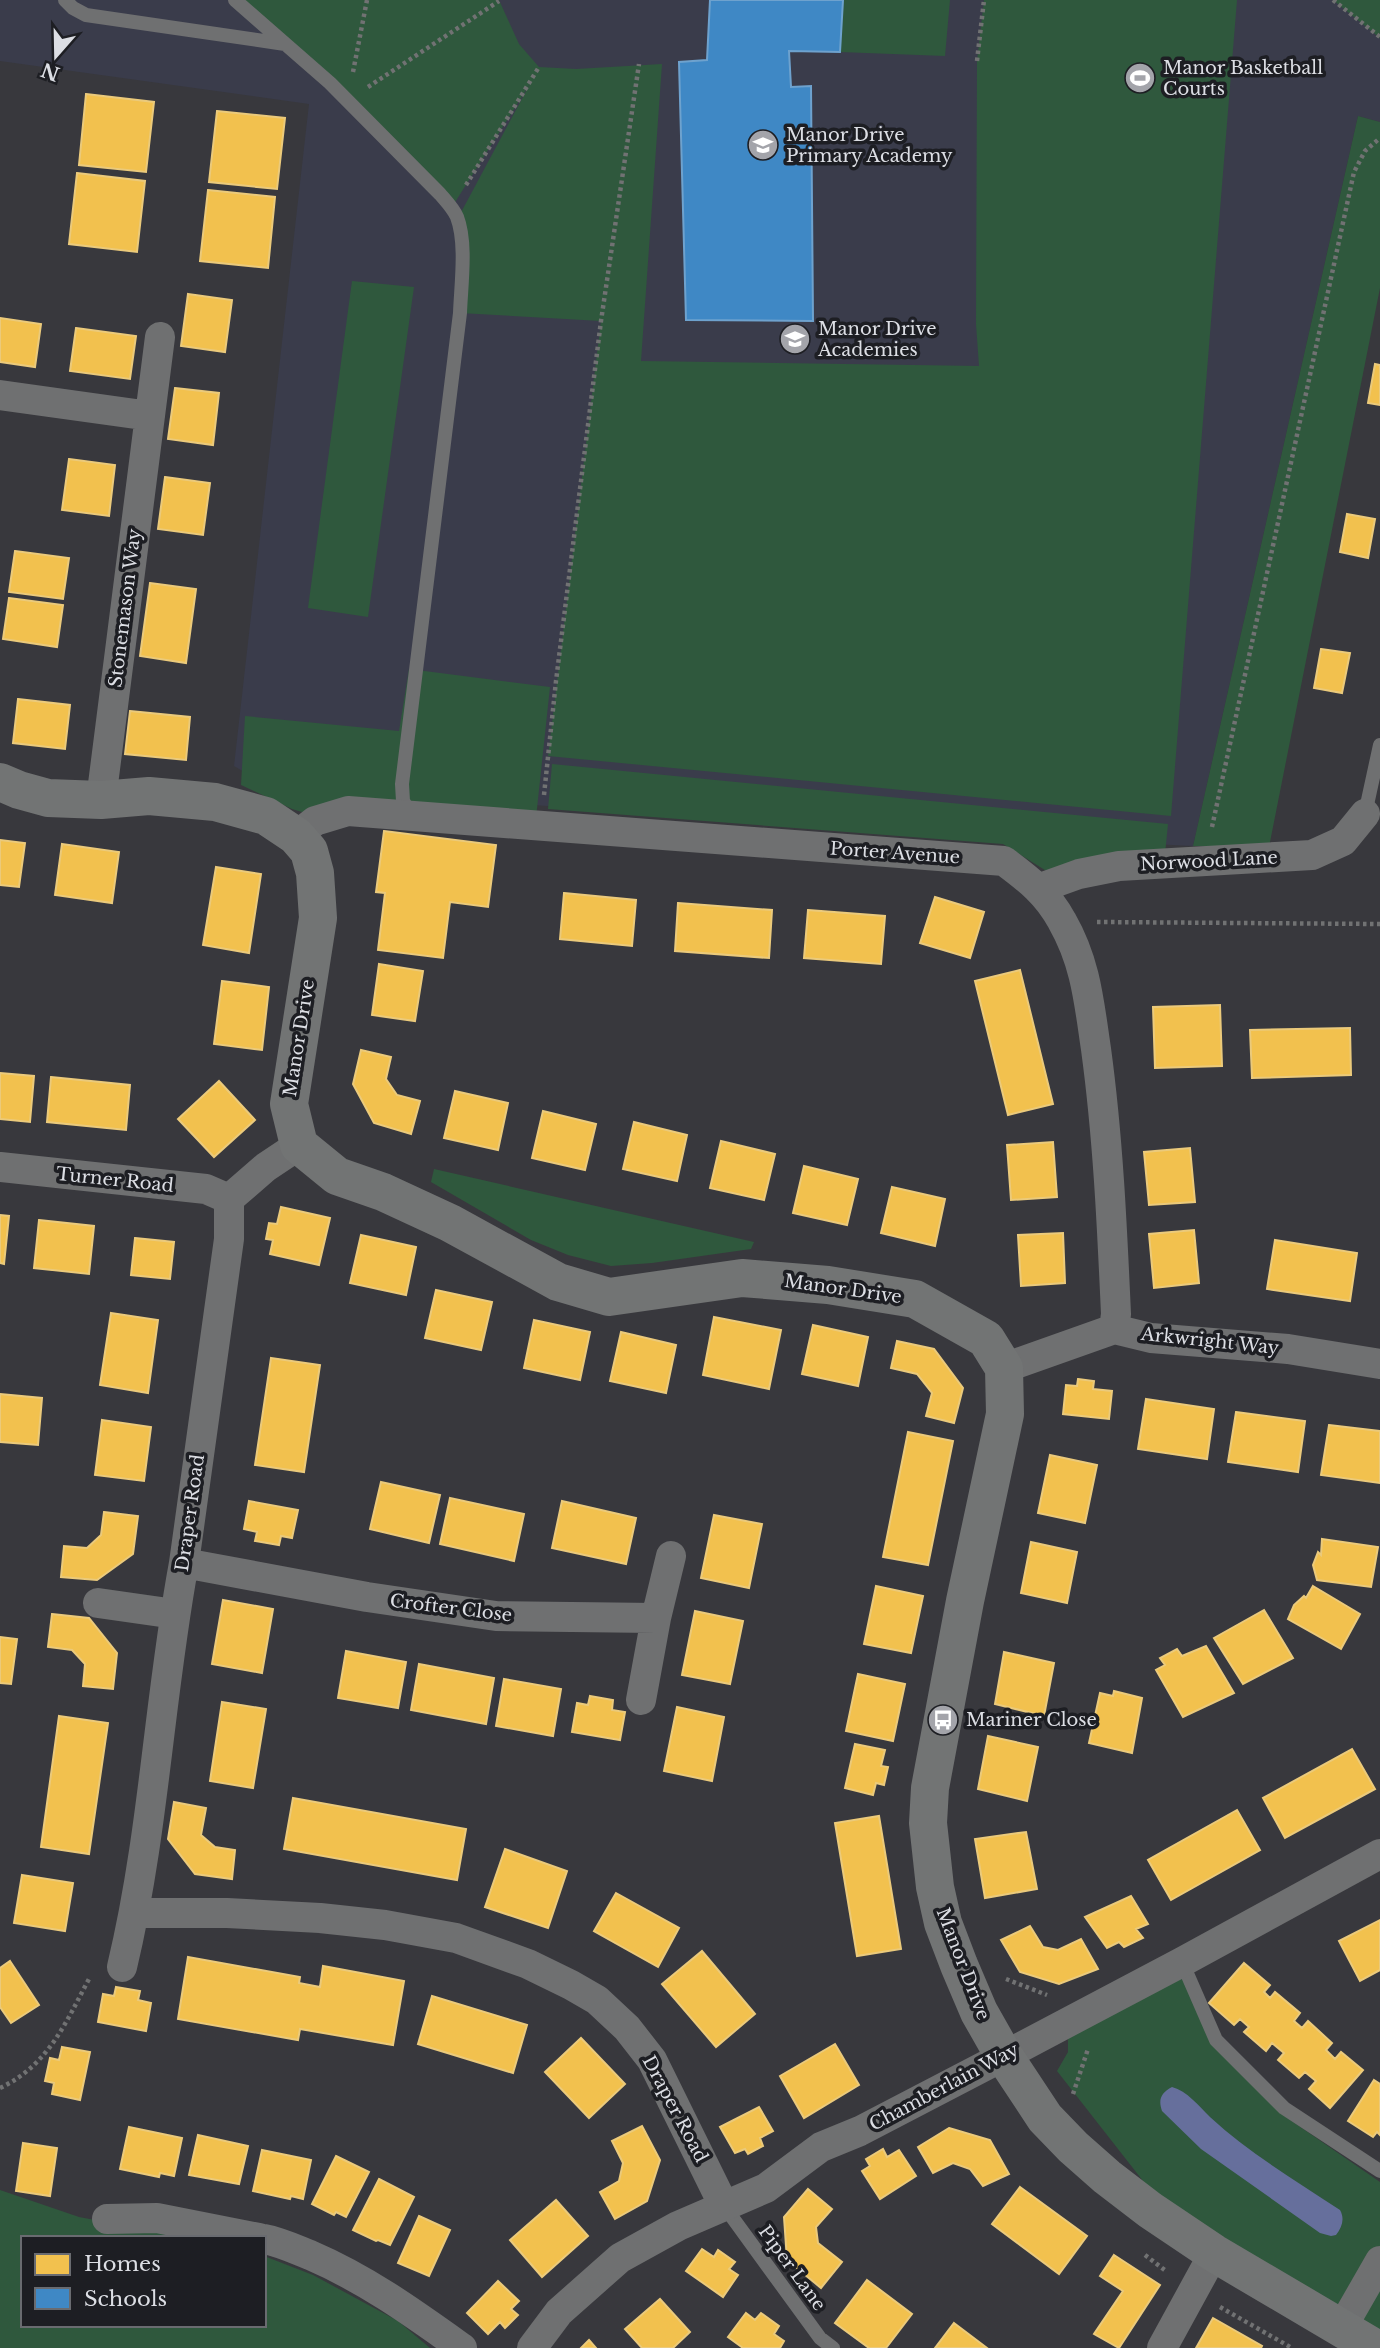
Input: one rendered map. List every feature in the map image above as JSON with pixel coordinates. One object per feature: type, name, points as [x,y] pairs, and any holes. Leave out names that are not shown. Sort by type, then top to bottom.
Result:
[{"type":"street","name":"Stonemason Way","points":[[101,800],[160,337]]},
{"type":"street","points":[[0,395],[150,416]]},
{"type":"street","name":"Manor Drive","points":[[0,782],[48,798],[101,800],[149,796],[215,802],[266,816],[296,836],[309,851],[315,873],[318,918],[289,1104],[299,1145],[337,1176],[383,1192],[450,1223],[558,1282],[609,1297],[742,1278],[828,1285],[915,1299],[986,1339],[1004,1368],[1005,1414],[934,1757],[928,1823],[934,1887],[943,1923],[979,2012],[1004,2056],[1045,2118],[1073,2147],[1150,2210],[1214,2253],[1375,2348]]},
{"type":"street","name":"Porter Avenue","points":[[296,836],[315,821],[348,811],[1004,861],[1040,888],[1062,921],[1086,976],[1103,1096],[1112,1216],[1116,1314],[1114,1329]]},
{"type":"street","name":"Norwood Lane","points":[[1040,888],[1079,874],[1119,866],[1312,856],[1343,841],[1365,814]]},
{"type":"street","points":[[229,1199],[266,1167],[299,1145]]},
{"type":"street","name":"Turner Road","points":[[0,1167],[206,1189],[229,1199]]},
{"type":"street","name":"Draper Road","points":[[122,1967],[135,1913],[184,1563],[229,1239],[229,1199]]},
{"type":"street","points":[[1004,1368],[1114,1329]]},
{"type":"street","name":"Arkwright Way","points":[[1114,1329],[1151,1338],[1288,1349],[1380,1364]]},
{"type":"street","points":[[641,1700],[671,1556]]},
{"type":"street","name":"Crofter Close","points":[[184,1563],[367,1597],[496,1616],[656,1618]]},
{"type":"street","points":[[98,1603],[175,1614]]},
{"type":"street","name":"Chamberlain Way","points":[[532,2348],[559,2312],[620,2258],[678,2226],[766,2188],[821,2147],[860,2131],[1004,2056],[1380,1854]]},
{"type":"street","name":"Draper Road","points":[[135,1913],[226,1913],[385,1925],[456,1938],[539,1969],[597,2000],[652,2060],[724,2206]]},
{"type":"street","points":[[107,2218],[157,2218],[252,2236]]},
{"type":"street","points":[[266,2239],[339,2267],[386,2294],[462,2348]]},
{"type":"street","points":[[1162,2348],[1214,2253]]},
{"type":"street","points":[[1341,2329],[1380,2261]]},
{"type":"lane","points":[[65,0],[86,15],[286,44]]},
{"type":"lane","points":[[236,0],[347,101],[452,207],[458,218],[462,239],[460,313],[402,784],[404,806],[400,814]]},
{"type":"lane","points":[[1365,814],[1380,745]]},
{"type":"lane","points":[[1182,1962],[1216,2040],[1284,2108],[1380,2171]]},
{"type":"lane","name":"Piper Lane","points":[[724,2206],[820,2338],[833,2348]]},
{"type":"path","points":[[347,101],[367,0]]},
{"type":"path","points":[[977,61],[984,0]]},
{"type":"path","points":[[1333,0],[1380,37]]},
{"type":"path","points":[[347,101],[499,1]]},
{"type":"path","points":[[540,826],[601,321],[639,64]]},
{"type":"path","points":[[452,207],[539,67]]},
{"type":"path","points":[[1204,862],[1354,172],[1365,151],[1380,138]]},
{"type":"path","points":[[1062,921],[1380,924]]},
{"type":"path","points":[[0,2088],[19,2079],[38,2062],[68,2022],[97,1964],[122,1967]]},
{"type":"path","points":[[997,1975],[1058,2000],[1069,1995],[1092,2038],[1071,2098],[1045,2118]]},
{"type":"shaded area","name":"Manor Drive Academies","points":[[0,0],[1380,0],[1380,122],[1358,116],[1193,846],[944,834],[519,804],[306,808],[234,766],[309,104],[0,61]]},
{"type":"green space","points":[[236,0],[499,0],[519,44],[539,67],[576,69],[662,64],[641,361],[979,366],[976,324],[977,61],[984,0],[1237,0],[1171,816],[548,756],[601,321],[460,313],[458,218],[531,82],[452,207]]},
{"type":"green space","points":[[843,0],[950,0],[945,56],[840,52]]},
{"type":"green space","points":[[1333,0],[1380,0],[1380,38]]},
{"type":"green space","points":[[1358,116],[1380,122],[1380,288],[1269,847],[1193,846]]},
{"type":"green space","points":[[352,281],[414,287],[368,617],[308,608]]},
{"type":"green space","points":[[409,669],[550,687],[536,818],[312,815],[292,809],[241,785],[245,716],[399,731]]},
{"type":"green space","points":[[552,764],[1168,824],[1165,854],[1048,872],[1003,844],[548,809]]},
{"type":"green space","points":[[434,1169],[754,1242],[751,1249],[611,1266],[568,1255],[531,1240],[431,1182]]},
{"type":"green space","points":[[1180,1972],[1211,2043],[1283,2115],[1380,2182],[1380,2341],[1154,2195],[1057,2071],[1068,2052],[1068,2028]]},
{"type":"green space","points":[[0,2190],[79,2217],[179,2236],[21,2236],[21,2327],[266,2327],[266,2257],[313,2275],[398,2321],[430,2348],[0,2348]]},
{"type":"water","points":[[1172,2087],[1188,2095],[1210,2117],[1257,2155],[1340,2210],[1342,2223],[1336,2235],[1320,2233],[1201,2149],[1162,2111],[1161,2097]]},
{"type":"building: Homes","points":[[86,94],[154,102],[146,172],[79,165]]},
{"type":"building: Homes","points":[[217,111],[285,118],[277,189],[209,182]]},
{"type":"building: Homes","points":[[77,173],[145,181],[137,252],[69,244]]},
{"type":"building: Homes","points":[[208,190],[275,197],[268,268],[200,261]]},
{"type":"building: Homes","points":[[188,294],[232,300],[225,352],[181,346]]},
{"type":"building: Homes","points":[[0,318],[41,324],[35,367],[0,362]]},
{"type":"building: Homes","points":[[76,328],[136,336],[130,379],[70,371]]},
{"type":"building: Homes","points":[[1375,364],[1380,365],[1380,405],[1368,403]]},
{"type":"building: Homes","points":[[175,388],[219,393],[213,445],[168,439]]},
{"type":"building: Homes","points":[[69,459],[115,465],[109,516],[62,510]]},
{"type":"building: Homes","points":[[165,477],[210,483],[203,535],[158,529]]},
{"type":"building: Homes","points":[[1347,514],[1375,519],[1368,558],[1340,552]]},
{"type":"building: Homes","points":[[15,551],[69,558],[63,599],[9,592]]},
{"type":"building: Homes","points":[[150,583],[196,589],[186,663],[140,656]]},
{"type":"building: Homes","points":[[9,598],[63,605],[57,647],[3,639]]},
{"type":"building: Homes","points":[[1321,649],[1350,653],[1342,693],[1314,688]]},
{"type":"building: Homes","points":[[18,699],[70,705],[65,749],[13,743]]},
{"type":"building: Homes","points":[[130,711],[190,717],[186,760],[125,754]]},
{"type":"building: Homes","points":[[384,831],[496,845],[488,907],[450,902],[443,958],[378,950],[385,893],[376,892]]},
{"type":"building: Homes","points":[[0,840],[25,843],[19,887],[0,885]]},
{"type":"building: Homes","points":[[62,844],[119,852],[112,903],[55,895]]},
{"type":"building: Homes","points":[[216,867],[261,874],[249,953],[203,945]]},
{"type":"building: Homes","points":[[564,893],[636,900],[632,946],[560,939]]},
{"type":"building: Homes","points":[[935,897],[984,912],[970,958],[920,943]]},
{"type":"building: Homes","points":[[678,903],[772,910],[769,958],[675,951]]},
{"type":"building: Homes","points":[[808,910],[885,916],[881,964],[804,958]]},
{"type":"building: Homes","points":[[379,964],[423,971],[415,1021],[372,1015]]},
{"type":"building: Homes","points":[[1020,970],[1053,1104],[1008,1115],[975,981]]},
{"type":"building: Homes","points":[[222,981],[269,987],[262,1050],[214,1044]]},
{"type":"building: Homes","points":[[1220,1005],[1222,1066],[1155,1068],[1153,1007]]},
{"type":"building: Homes","points":[[1350,1028],[1351,1075],[1252,1078],[1250,1030]]},
{"type":"building: Homes","points":[[361,1050],[391,1057],[386,1079],[397,1095],[420,1101],[411,1134],[374,1123],[353,1084]]},
{"type":"building: Homes","points":[[0,1073],[34,1076],[30,1122],[0,1119]]},
{"type":"building: Homes","points":[[51,1077],[130,1085],[126,1130],[47,1122]]},
{"type":"building: Homes","points":[[219,1081],[255,1120],[214,1157],[178,1119]]},
{"type":"building: Homes","points":[[455,1091],[508,1103],[498,1150],[444,1138]]},
{"type":"building: Homes","points":[[543,1111],[596,1124],[585,1170],[532,1158]]},
{"type":"building: Homes","points":[[634,1122],[687,1135],[677,1181],[623,1169]]},
{"type":"building: Homes","points":[[721,1141],[775,1154],[764,1200],[710,1188]]},
{"type":"building: Homes","points":[[1053,1142],[1057,1197],[1011,1200],[1007,1145]]},
{"type":"building: Homes","points":[[1190,1148],[1195,1202],[1149,1205],[1144,1152]]},
{"type":"building: Homes","points":[[804,1166],[858,1179],[847,1225],[793,1213]]},
{"type":"building: Homes","points":[[892,1187],[945,1199],[935,1246],[881,1233]]},
{"type":"building: Homes","points":[[281,1207],[330,1218],[319,1265],[270,1254],[273,1240],[266,1239],[269,1223],[277,1224]]},
{"type":"building: Homes","points":[[0,1215],[9,1216],[4,1264],[0,1263]]},
{"type":"building: Homes","points":[[39,1220],[94,1226],[89,1274],[34,1268]]},
{"type":"building: Homes","points":[[1194,1230],[1199,1283],[1154,1288],[1149,1234]]},
{"type":"building: Homes","points":[[1063,1233],[1065,1283],[1021,1286],[1018,1235]]},
{"type":"building: Homes","points":[[361,1235],[416,1247],[406,1295],[350,1283]]},
{"type":"building: Homes","points":[[135,1238],[174,1242],[170,1279],[131,1275]]},
{"type":"building: Homes","points":[[1275,1240],[1357,1253],[1350,1301],[1267,1289]]},
{"type":"building: Homes","points":[[436,1290],[492,1302],[481,1350],[425,1338]]},
{"type":"building: Homes","points":[[111,1313],[158,1320],[148,1393],[100,1385]]},
{"type":"building: Homes","points":[[714,1317],[781,1330],[769,1389],[703,1375]]},
{"type":"building: Homes","points":[[534,1320],[590,1332],[580,1380],[524,1368]]},
{"type":"building: Homes","points":[[813,1325],[868,1337],[858,1386],[802,1374]]},
{"type":"building: Homes","points":[[621,1332],[676,1345],[666,1393],[610,1381]]},
{"type":"building: Homes","points":[[897,1341],[934,1349],[963,1388],[954,1423],[926,1416],[932,1393],[917,1374],[891,1368]]},
{"type":"building: Homes","points":[[271,1358],[320,1365],[304,1472],[255,1465]]},
{"type":"building: Homes","points":[[1078,1379],[1094,1381],[1093,1389],[1112,1391],[1109,1419],[1063,1414],[1066,1385],[1077,1386]]},
{"type":"building: Homes","points":[[0,1394],[42,1398],[38,1445],[0,1442]]},
{"type":"building: Homes","points":[[1146,1399],[1214,1409],[1207,1459],[1138,1449]]},
{"type":"building: Homes","points":[[1236,1412],[1305,1421],[1298,1472],[1228,1462]]},
{"type":"building: Homes","points":[[102,1420],[151,1427],[144,1481],[95,1475]]},
{"type":"building: Homes","points":[[1329,1425],[1380,1431],[1380,1483],[1321,1475]]},
{"type":"building: Homes","points":[[908,1432],[953,1441],[928,1565],[883,1557]]},
{"type":"building: Homes","points":[[1050,1455],[1097,1465],[1085,1523],[1038,1513]]},
{"type":"building: Homes","points":[[381,1482],[440,1495],[429,1543],[370,1529]]},
{"type":"building: Homes","points":[[450,1498],[524,1514],[514,1561],[440,1544]]},
{"type":"building: Homes","points":[[249,1501],[298,1510],[292,1538],[281,1536],[279,1545],[255,1541],[257,1532],[244,1529]]},
{"type":"building: Homes","points":[[562,1501],[636,1518],[626,1564],[552,1548]]},
{"type":"building: Homes","points":[[104,1512],[138,1516],[133,1554],[97,1580],[61,1577],[64,1546],[87,1548],[101,1535]]},
{"type":"building: Homes","points":[[714,1515],[762,1524],[749,1588],[701,1578]]},
{"type":"building: Homes","points":[[1322,1539],[1378,1547],[1371,1587],[1317,1580],[1313,1565],[1318,1552],[1321,1555]]},
{"type":"building: Homes","points":[[1031,1542],[1077,1552],[1067,1603],[1021,1593]]},
{"type":"building: Homes","points":[[876,1586],[923,1596],[911,1653],[864,1644]]},
{"type":"building: Homes","points":[[1313,1586],[1360,1614],[1341,1649],[1288,1619],[1294,1605],[1304,1596],[1306,1598]]},
{"type":"building: Homes","points":[[223,1600],[273,1609],[262,1673],[212,1664]]},
{"type":"building: Homes","points":[[1264,1610],[1293,1658],[1243,1684],[1214,1638]]},
{"type":"building: Homes","points":[[695,1611],[743,1621],[730,1684],[682,1675]]},
{"type":"building: Homes","points":[[52,1614],[89,1618],[117,1653],[113,1689],[83,1686],[85,1664],[72,1650],[48,1647]]},
{"type":"building: Homes","points":[[0,1637],[17,1639],[11,1684],[0,1683]]},
{"type":"building: Homes","points":[[1206,1646],[1234,1693],[1183,1717],[1156,1670],[1165,1665],[1160,1658],[1177,1649],[1182,1656]]},
{"type":"building: Homes","points":[[346,1651],[406,1662],[398,1708],[338,1698]]},
{"type":"building: Homes","points":[[1004,1652],[1054,1663],[1044,1716],[995,1704]]},
{"type":"building: Homes","points":[[419,1664],[494,1678],[486,1724],[411,1710]]},
{"type":"building: Homes","points":[[858,1674],[905,1684],[893,1741],[846,1731]]},
{"type":"building: Homes","points":[[504,1679],[561,1689],[553,1736],[496,1726]]},
{"type":"building: Homes","points":[[1114,1691],[1142,1698],[1132,1753],[1089,1743],[1100,1693],[1113,1696]]},
{"type":"building: Homes","points":[[590,1696],[613,1700],[612,1710],[625,1712],[620,1740],[572,1732],[577,1703],[588,1705]]},
{"type":"building: Homes","points":[[222,1702],[266,1709],[253,1788],[210,1781]]},
{"type":"building: Homes","points":[[677,1707],[724,1717],[712,1781],[664,1771]]},
{"type":"building: Homes","points":[[59,1716],[108,1723],[89,1854],[41,1847]]},
{"type":"building: Homes","points":[[988,1736],[1038,1747],[1027,1801],[978,1789]]},
{"type":"building: Homes","points":[[855,1744],[885,1750],[881,1766],[888,1767],[884,1785],[876,1783],[873,1795],[845,1788]]},
{"type":"building: Homes","points":[[1352,1749],[1375,1789],[1285,1838],[1263,1798]]},
{"type":"building: Homes","points":[[293,1798],[466,1829],[457,1880],[284,1849]]},
{"type":"building: Homes","points":[[174,1802],[206,1808],[201,1835],[215,1847],[235,1850],[232,1879],[195,1874],[168,1839]]},
{"type":"building: Homes","points":[[1237,1810],[1260,1850],[1171,1900],[1148,1860]]},
{"type":"building: Homes","points":[[879,1816],[901,1949],[857,1956],[835,1823]]},
{"type":"building: Homes","points":[[1026,1832],[1037,1889],[985,1898],[975,1839]]},
{"type":"building: Homes","points":[[505,1849],[567,1871],[548,1928],[485,1907]]},
{"type":"building: Homes","points":[[22,1875],[73,1883],[65,1931],[14,1923]]},
{"type":"building: Homes","points":[[616,1893],[679,1928],[658,1967],[594,1931]]},
{"type":"building: Homes","points":[[1131,1896],[1148,1924],[1136,1929],[1143,1938],[1124,1947],[1119,1942],[1107,1948],[1085,1917]]},
{"type":"building: Homes","points":[[1380,1920],[1380,1970],[1360,1981],[1339,1941]]},
{"type":"building: Homes","points":[[1030,1926],[1043,1947],[1058,1950],[1081,1939],[1098,1969],[1059,1984],[1020,1972],[1001,1940]]},
{"type":"building: Homes","points":[[702,1951],[755,2014],[716,2047],[662,1984]]},
{"type":"building: Homes","points":[[188,1957],[300,1977],[299,1983],[320,1987],[323,1966],[404,1981],[393,2045],[300,2029],[298,2040],[178,2019]]},
{"type":"building: Homes","points":[[10,1961],[39,2005],[11,2023],[0,2007],[0,1968]]},
{"type":"building: Homes","points":[[1244,1963],[1270,1985],[1264,1992],[1270,1998],[1275,1992],[1300,2013],[1294,2021],[1302,2028],[1308,2021],[1332,2043],[1326,2050],[1335,2059],[1341,2052],[1363,2070],[1330,2108],[1309,2089],[1316,2081],[1305,2072],[1299,2078],[1278,2060],[1284,2053],[1272,2043],[1266,2051],[1244,2032],[1249,2027],[1240,2019],[1234,2025],[1209,2003]]},
{"type":"building: Homes","points":[[116,1987],[140,1991],[138,2000],[151,2003],[146,2031],[98,2022],[103,1994],[114,1996]]},
{"type":"building: Homes","points":[[432,1996],[527,2025],[513,2073],[418,2044]]},
{"type":"building: Homes","points":[[581,2038],[625,2084],[589,2118],[545,2072]]},
{"type":"building: Homes","points":[[835,2044],[859,2085],[804,2118],[780,2076]]},
{"type":"building: Homes","points":[[62,2047],[90,2052],[80,2100],[52,2094],[54,2083],[45,2081],[50,2058],[59,2060]]},
{"type":"building: Homes","points":[[1374,2080],[1380,2084],[1380,2135],[1377,2132],[1373,2137],[1348,2121]]},
{"type":"building: Homes","points":[[759,2107],[773,2131],[760,2138],[763,2146],[748,2154],[745,2149],[735,2153],[720,2127]]},
{"type":"building: Homes","points":[[642,2126],[660,2160],[647,2201],[615,2219],[600,2192],[619,2181],[623,2163],[612,2141]]},
{"type":"building: Homes","points":[[129,2127],[182,2138],[174,2176],[160,2173],[159,2177],[120,2169]]},
{"type":"building: Homes","points":[[949,2128],[990,2140],[1009,2174],[983,2186],[970,2169],[953,2163],[933,2173],[918,2147]]},
{"type":"building: Homes","points":[[198,2135],[248,2146],[239,2184],[189,2175]]},
{"type":"building: Homes","points":[[23,2143],[57,2148],[50,2196],[16,2191]]},
{"type":"building: Homes","points":[[883,2149],[887,2157],[899,2150],[916,2176],[880,2199],[862,2171],[870,2166],[866,2159]]},
{"type":"building: Homes","points":[[262,2150],[311,2160],[303,2199],[253,2191]]},
{"type":"building: Homes","points":[[336,2156],[369,2172],[346,2217],[336,2212],[334,2215],[312,2204]]},
{"type":"building: Homes","points":[[379,2179],[414,2197],[390,2245],[353,2230]]},
{"type":"building: Homes","points":[[1020,2187],[1087,2236],[1059,2274],[992,2224]]},
{"type":"building: Homes","points":[[808,2189],[832,2209],[816,2227],[818,2243],[842,2262],[821,2288],[787,2260],[784,2217]]},
{"type":"building: Homes","points":[[556,2200],[588,2236],[542,2277],[510,2240]]},
{"type":"building: Homes","points":[[419,2216],[450,2230],[429,2276],[398,2263]]},
{"type":"building: Homes","points":[[702,2249],[714,2257],[718,2250],[735,2262],[729,2269],[738,2275],[723,2297],[686,2271]]},
{"type":"building: Homes","points":[[1114,2255],[1160,2285],[1119,2348],[1094,2334],[1123,2291],[1100,2276]]},
{"type":"building: Homes","points":[[867,2280],[912,2314],[886,2348],[869,2348],[835,2323]]},
{"type":"building: Homes","points":[[498,2281],[519,2301],[511,2309],[518,2315],[505,2328],[500,2322],[488,2334],[467,2313]]},
{"type":"building: Homes","points":[[660,2299],[690,2332],[673,2348],[642,2348],[625,2329]]},
{"type":"building: Homes","points":[[746,2313],[755,2320],[761,2313],[779,2326],[774,2334],[784,2341],[780,2348],[743,2348],[728,2337]]},
{"type":"building: Homes","points":[[1213,2318],[1262,2346],[1261,2348],[1196,2348]]},
{"type":"building: Homes","points":[[954,2323],[987,2348],[935,2348]]},
{"type":"building: Homes","points":[[589,2340],[596,2348],[581,2348]]},
{"type":"building: Schools","points":[[710,0],[843,0],[840,52],[789,51],[791,87],[811,86],[813,321],[686,320],[679,62],[707,60]]},
{"type":"place","name":"Manor Basketball Courts","points":[[1140,78]]},
{"type":"place","name":"Manor Drive Primary Academy","points":[[763,145]]},
{"type":"place","name":"Manor Drive Academies","points":[[795,339]]},
{"type":"place","name":"Mariner Close","points":[[943,1720]]}]
